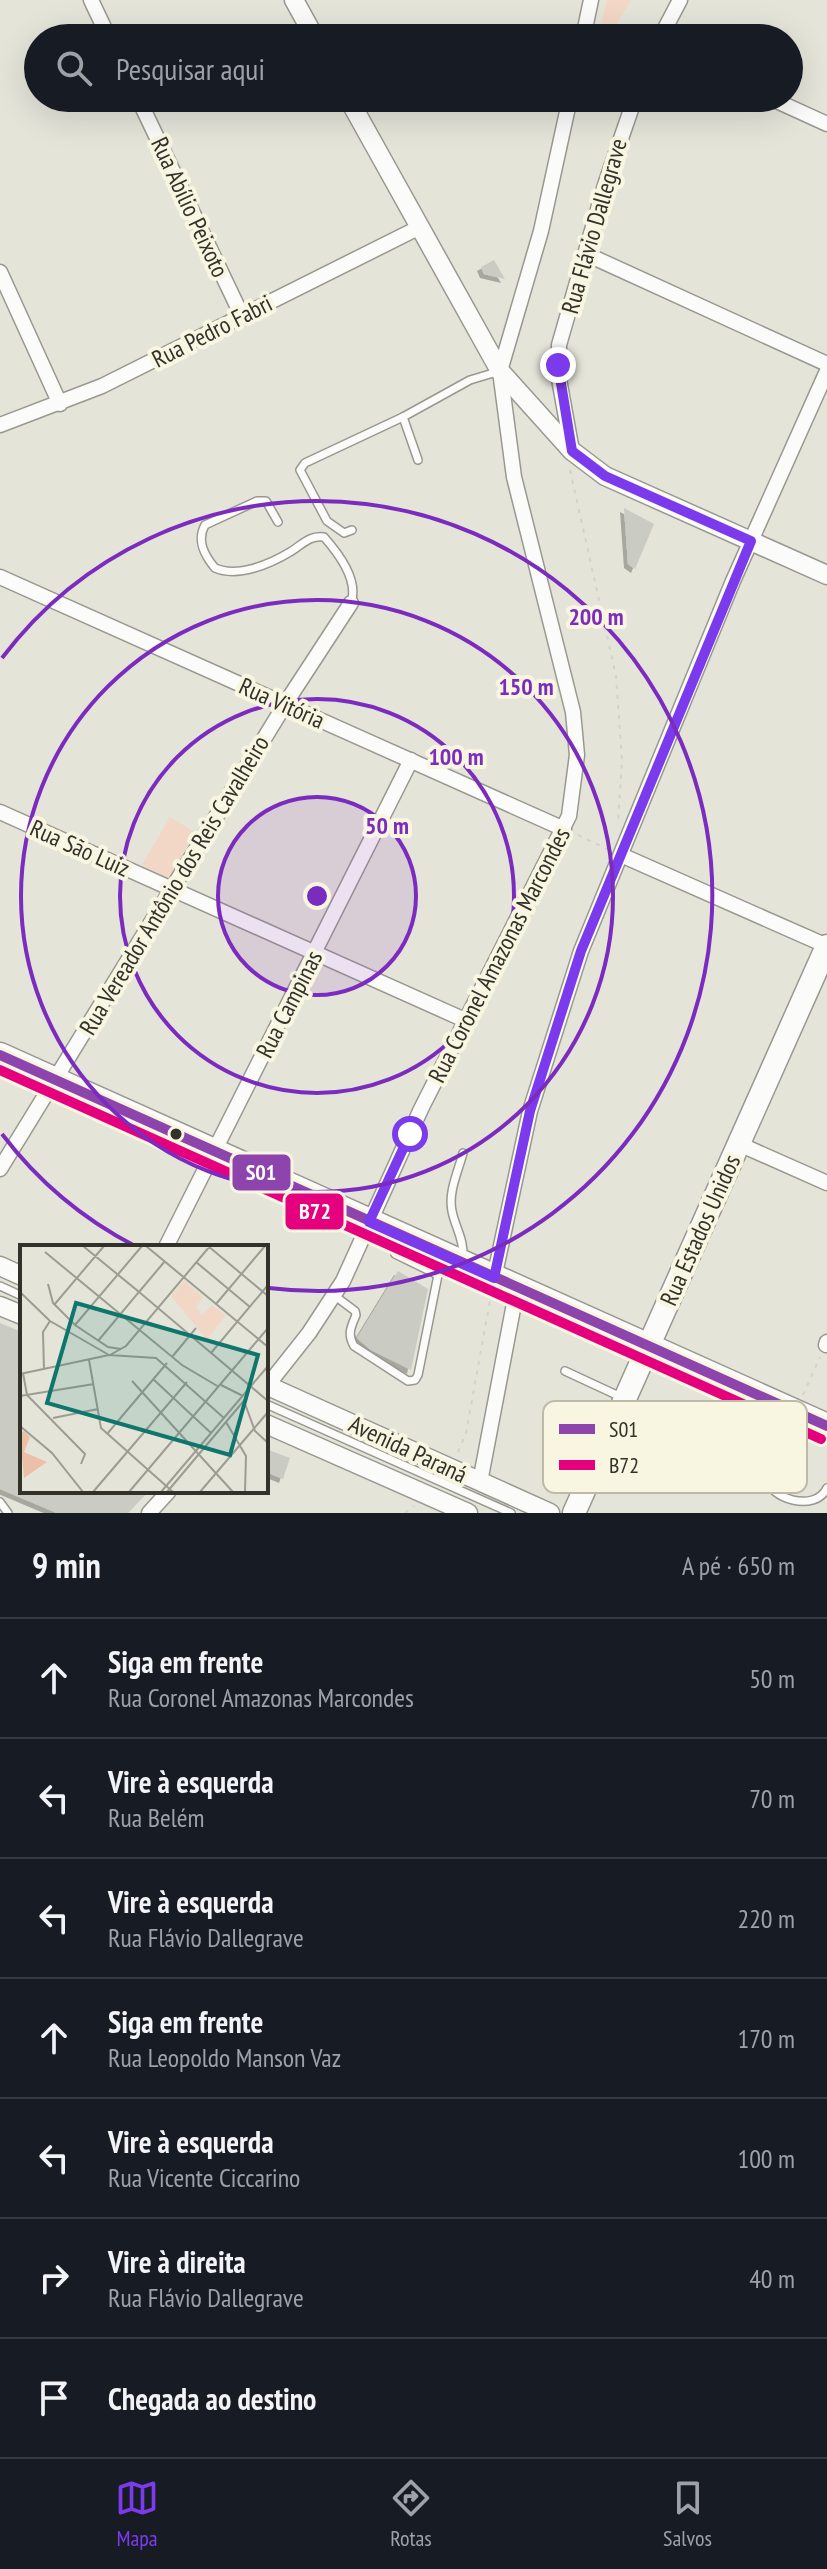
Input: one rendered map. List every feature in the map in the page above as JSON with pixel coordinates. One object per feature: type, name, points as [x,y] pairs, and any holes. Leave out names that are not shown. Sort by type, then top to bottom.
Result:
[{"type":"main road","name":"Rua Estados Unidos","points":[[625,1399],[827,946]]},
{"type":"main road","points":[[0,1055],[369,1222],[397,1245],[517,1288],[771,1401]]},
{"type":"main road","points":[[807,1417],[827,1426]]},
{"type":"main road","name":"Rua Estados Unidos","points":[[574,1513],[583,1493]]},
{"type":"street","points":[[91,0],[102,24]]},
{"type":"street","points":[[294,0],[307,24]]},
{"type":"street","points":[[586,24],[591,0]]},
{"type":"street","points":[[667,24],[680,0]]},
{"type":"street","name":"Rua Abílio Peixoto","points":[[145,112],[242,316]]},
{"type":"street","name":"Rua Coronel Amazonas Marcondes","points":[[268,1388],[335,1296],[421,1109],[564,829],[576,776],[576,734],[567,683],[517,492],[500,371],[356,112]]},
{"type":"street","points":[[567,112],[541,231],[500,371],[571,459],[827,575]]},
{"type":"street","name":"Rua Flávio Dallegrave","points":[[571,459],[559,379],[559,345],[630,112]]},
{"type":"street","points":[[801,112],[827,124]]},
{"type":"street","name":"Rua Pedro Fabri","points":[[0,425],[60,404],[121,377],[420,227]]},
{"type":"street","points":[[586,254],[827,364]]},
{"type":"street","points":[[0,272],[60,404]]},
{"type":"street","points":[[481,1276],[581,951],[751,541],[827,371]]},
{"type":"street","name":"Rua Vitória","points":[[0,577],[564,829]]},
{"type":"street","name":"Rua Vereador Antônio dos Reis Cavalheiro","points":[[0,1169],[285,704],[351,603]]},
{"type":"street","name":"Rua Campinas","points":[[167,1245],[411,760]]},
{"type":"street","name":"Rua São Luiz","points":[[0,812],[467,1021]]},
{"type":"street","points":[[621,855],[827,946]]},
{"type":"street","points":[[739,1144],[827,1183]]},
{"type":"street","points":[[0,1266],[20,1275]]},
{"type":"street","points":[[480,1482],[517,1288]]},
{"type":"street","points":[[0,1306],[20,1314]]},
{"type":"street","name":"Avenida Paraná","points":[[268,1392],[550,1513]]},
{"type":"street","name":"Avenida Paraná","points":[[268,1425],[440,1508],[468,1513]]},
{"type":"street","points":[[149,1513],[167,1493]]},
{"type":"lane","points":[[352,530],[344,533],[327,521],[300,470],[305,463],[403,417],[470,380],[500,371]]},
{"type":"lane","points":[[403,417],[418,460]]},
{"type":"lane","points":[[278,522],[266,501],[257,501],[205,525],[201,533],[202,545],[215,568],[235,573],[279,557],[315,536],[324,537],[334,548],[353,585],[351,603]]},
{"type":"lane","points":[[463,1153],[451,1193],[451,1211],[462,1242],[481,1276]]},
{"type":"lane","points":[[397,1245],[408,1261],[438,1275],[481,1276]]},
{"type":"lane","points":[[397,1245],[408,1261]]},
{"type":"lane","points":[[335,1296],[355,1311],[349,1331],[354,1346],[408,1381],[415,1380],[438,1275]]},
{"type":"lane","points":[[0,1286],[20,1295]]},
{"type":"lane","points":[[565,1371],[625,1399]]},
{"type":"lane","points":[[268,1392],[511,1513]]},
{"type":"lane","points":[[776,1493],[803,1506],[823,1499],[827,1488]]},
{"type":"lane","points":[[0,1502],[8,1513]]},
{"type":"path","points":[[571,459],[581,527],[616,676],[622,760],[618,828],[621,855]]},
{"type":"path","points":[[587,839],[621,855]]},
{"type":"path","points":[[456,1456],[466,1433],[481,1276]]},
{"type":"path","points":[[796,1401],[826,1343]]},
{"type":"shaded area","points":[[607,0],[631,0],[616,24],[601,24]]},
{"type":"shaded area","points":[[170,817],[195,832],[168,880],[142,865]]},
{"type":"building","points":[[494,260],[505,279],[484,274],[481,267]]},
{"type":"building","points":[[624,508],[654,524],[635,569],[628,564]]},
{"type":"building","points":[[398,1271],[428,1289],[411,1370],[371,1350],[357,1338]]},
{"type":"building","points":[[0,1323],[20,1331],[20,1493],[147,1493],[128,1513],[57,1513],[0,1489]]},
{"type":"building","points":[[268,1450],[290,1458],[283,1479],[268,1473]]},
{"type":"transit line","name":"S01","points":[[0,1055],[771,1401]]},
{"type":"transit line","name":"B72","points":[[0,1070],[736,1401]]},
{"type":"transit line","name":"S01","points":[[807,1417],[827,1426]]},
{"type":"transit line","name":"B72","points":[[807,1433],[821,1439]]},
{"type":"route","points":[[410,1134],[369,1222],[494,1278],[530,1111],[581,951],[751,541],[605,476],[572,451],[558,365]]}]
